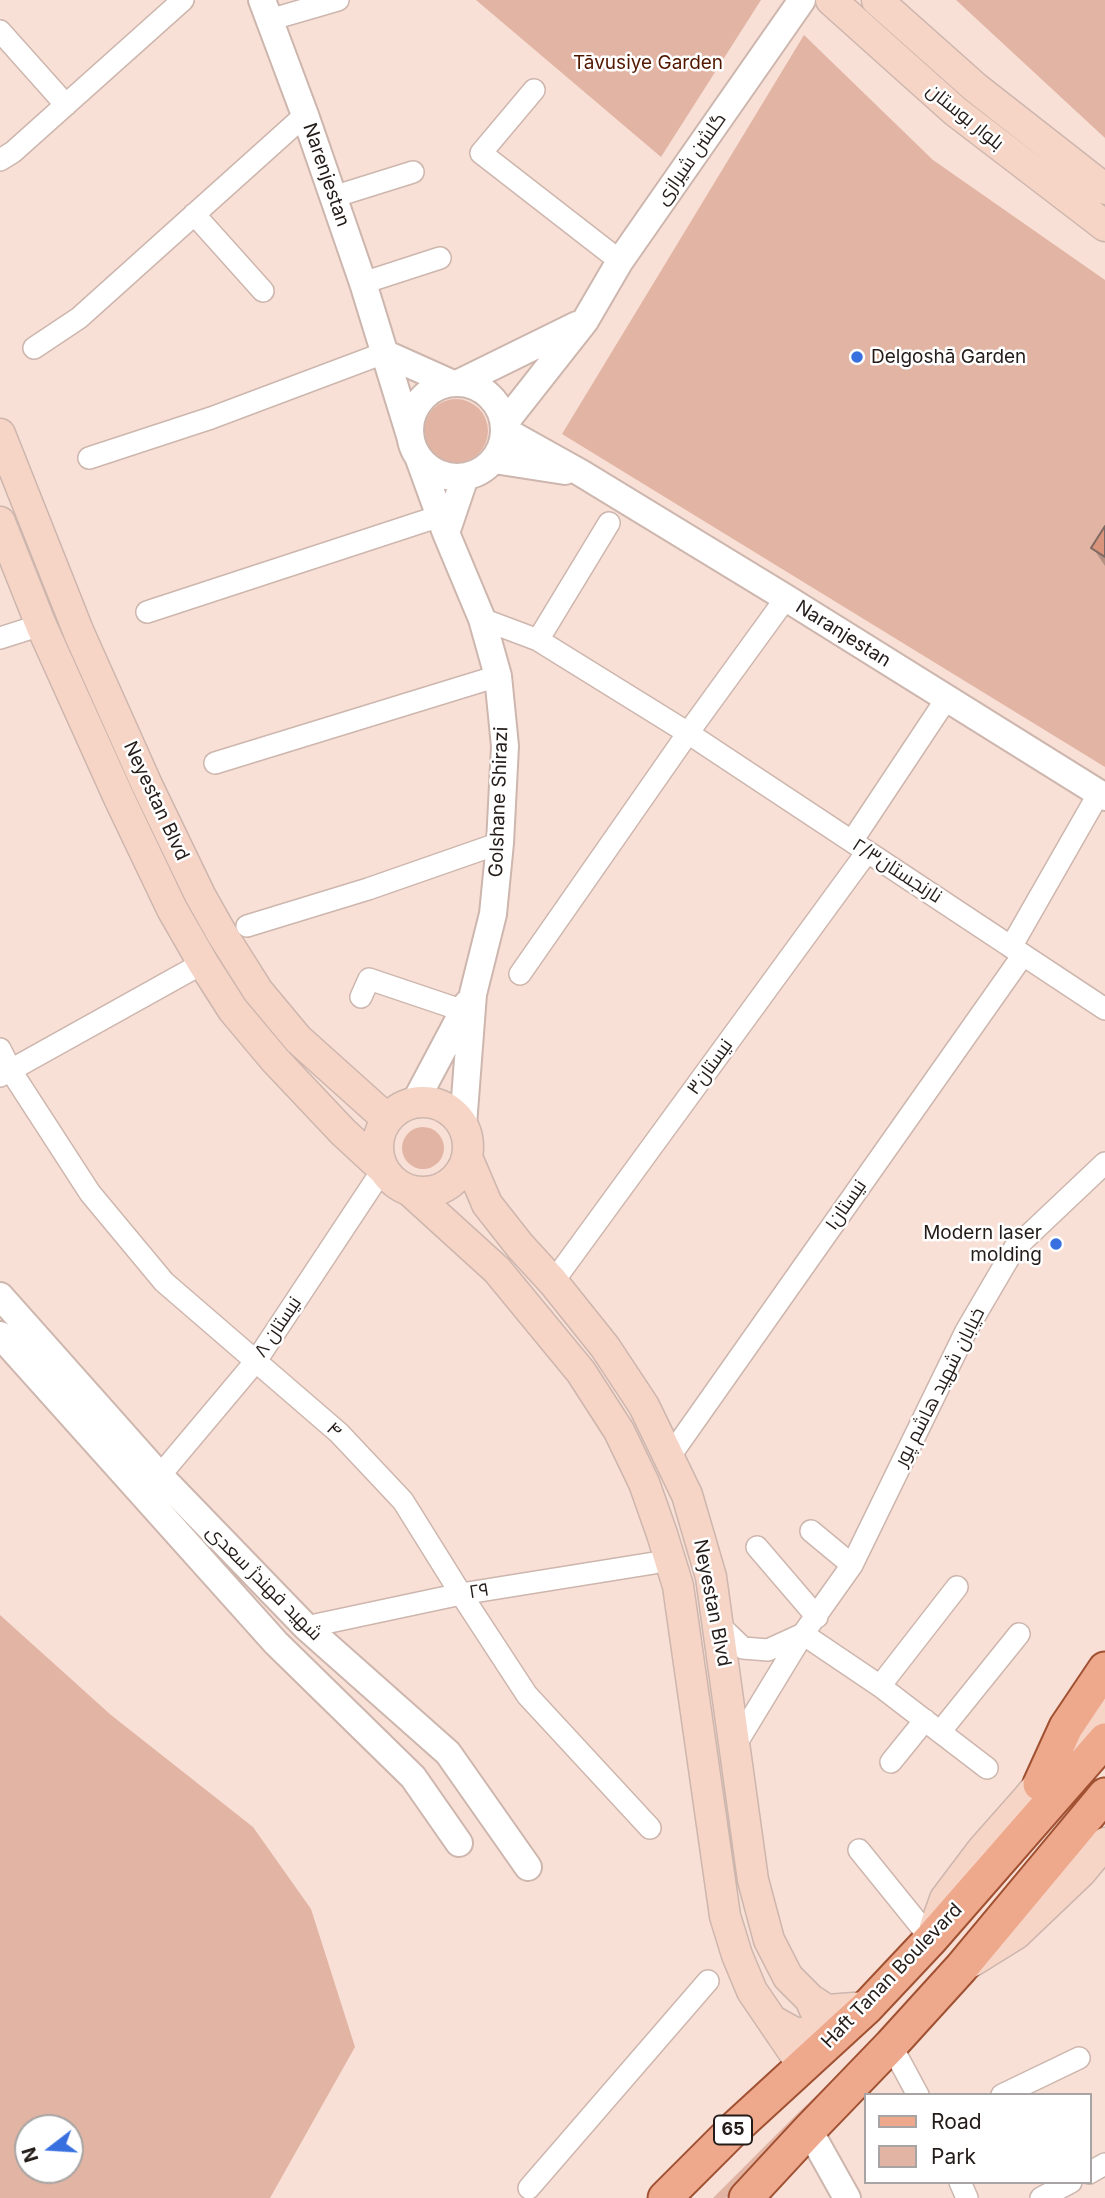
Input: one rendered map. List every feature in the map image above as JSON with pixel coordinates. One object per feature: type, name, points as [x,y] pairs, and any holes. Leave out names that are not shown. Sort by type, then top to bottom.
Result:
[{"type":"main road","name":"بلوار بوستان","points":[[831,0],[955,111],[1103,222]]},
{"type":"main road","name":"بلوار بوستان","points":[[877,0],[975,88],[1105,189]]},
{"type":"main road","name":"Neyestan Blvd","points":[[0,434],[79,634],[165,822],[222,934],[258,991],[298,1039],[387,1119]]},
{"type":"main road","name":"Neyestan Blvd","points":[[0,522],[41,625],[166,897],[203,963],[233,1010],[275,1060],[343,1132],[383,1169]]},
{"type":"main road","points":[[415,1102],[442,1106],[454,1114],[467,1135],[467,1157],[461,1171],[452,1182],[438,1190],[409,1190],[390,1178],[379,1157],[377,1144],[387,1119],[395,1111],[415,1102]]},
{"type":"main road","name":"Neyestan Blvd","points":[[467,1157],[487,1203],[605,1347],[644,1406],[687,1495],[711,1577],[753,1880],[769,1940],[788,1977],[827,2010],[867,2007]]},
{"type":"main road","name":"Neyestan Blvd","points":[[409,1190],[496,1270],[581,1372],[619,1431],[644,1483],[678,1586],[725,1916],[752,1991],[803,2066]]},
{"type":"main road","name":"65","points":[[931,1940],[945,1899],[982,1850],[1040,1784],[1066,1727],[1105,1670]]},
{"type":"main road","points":[[1040,1784],[1105,1703]]},
{"type":"main road","name":"Haft Tanan Boulevard","points":[[665,2198],[734,2129],[867,2007],[931,1940],[1105,1740]]},
{"type":"main road","points":[[746,2198],[961,1968],[1105,1795]]},
{"type":"main road","points":[[961,1968],[1016,1934],[1064,1888],[1105,1843]]},
{"type":"main road","points":[[775,2022],[793,2032],[808,2034],[816,2027],[818,2017],[810,1998]]},
{"type":"street","points":[[0,160],[13,152],[183,0]]},
{"type":"street","points":[[265,10],[338,0]]},
{"type":"street","name":"گلشن شیرازی","points":[[504,427],[585,321],[621,261],[802,0]]},
{"type":"street","name":"Narenjestan","points":[[265,10],[305,115],[363,283],[414,447],[443,525]]},
{"type":"street","points":[[0,31],[66,105]]},
{"type":"street","points":[[534,90],[481,153],[621,261]]},
{"type":"street","points":[[34,348],[79,318],[305,115]]},
{"type":"street","points":[[333,197],[413,172]]},
{"type":"street","points":[[194,214],[263,291]]},
{"type":"street","points":[[363,283],[440,258]]},
{"type":"street","points":[[89,458],[211,418],[384,353],[455,383],[475,386],[489,395],[499,408],[504,427],[502,446],[494,460],[482,470],[466,477],[439,474],[427,466],[414,447],[410,423],[424,396],[437,388],[455,383],[585,321]]},
{"type":"street","name":"Naranjestan","points":[[504,427],[786,598],[1102,795]]},
{"type":"street","points":[[494,460],[581,473]]},
{"type":"street","points":[[148,612],[263,574],[443,525],[466,477]]},
{"type":"street","points":[[538,640],[609,523]]},
{"type":"street","name":"Golshane Shirazi","points":[[443,525],[482,620],[498,676],[505,746],[493,914],[469,1002]]},
{"type":"street","points":[[520,974],[786,598]]},
{"type":"street","name":"۲/۳نارنجستان","points":[[482,620],[538,640],[688,733],[1105,1009]]},
{"type":"street","points":[[0,638],[41,625]]},
{"type":"street","points":[[215,763],[498,676]]},
{"type":"street","name":"۳نیستان","points":[[553,1282],[860,846],[947,698]]},
{"type":"street","name":"۱نیستان","points":[[670,1456],[1017,951],[1102,795]]},
{"type":"street","points":[[247,926],[368,889],[500,843]]},
{"type":"street","points":[[6,1074],[203,963]]},
{"type":"street","points":[[361,996],[369,979],[469,1002]]},
{"type":"street","points":[[415,1102],[469,1002]]},
{"type":"street","points":[[463,1125],[469,1002]]},
{"type":"street","name":"۴","points":[[0,1049],[6,1074],[90,1193],[164,1282],[339,1433],[403,1501],[527,1695],[650,1828]]},
{"type":"street","name":"خیابان شهید هاشم پور","points":[[736,1744],[803,1634],[852,1565],[966,1331],[1014,1249],[1105,1163]]},
{"type":"street","name":"نیستان ۸","points":[[151,1485],[256,1361],[383,1169]]},
{"type":"street","name":"شهید فهندژ سعدی","points":[[0,1296],[276,1643],[413,1777],[459,1843]]},
{"type":"street","name":"شهید فهندژ سعدی","points":[[0,1335],[151,1485],[448,1754],[528,1867]]},
{"type":"street","points":[[811,1531],[852,1565]]},
{"type":"street","points":[[757,1547],[817,1617]]},
{"type":"street","name":"۲۹","points":[[306,1627],[461,1594],[654,1563]]},
{"type":"street","points":[[880,1686],[957,1587]]},
{"type":"street","name":"خیابان شهید هاشم پور","points":[[719,1625],[743,1648],[768,1650],[803,1634]]},
{"type":"street","points":[[803,1634],[880,1686],[987,1768]]},
{"type":"street","points":[[891,1762],[933,1726],[1018,1634]]},
{"type":"street","points":[[859,1850],[931,1940]]},
{"type":"street","points":[[529,2188],[708,1981]]},
{"type":"street","points":[[891,2045],[917,2093]]},
{"type":"street","points":[[1006,2093],[1079,2058]]},
{"type":"street","points":[[809,2130],[847,2198]]},
{"type":"street","points":[[1041,2198],[1067,2184]]},
{"type":"green space","name":"Tāvusiye Garden","points":[[476,0],[761,0],[661,157]]},
{"type":"green space","points":[[956,0],[1105,0],[1105,138]]},
{"type":"green space","name":"Delgoshā Garden","points":[[804,35],[933,160],[1105,280],[1105,767],[562,434]]},
{"type":"green space","points":[[456,399],[479,408],[488,431],[479,454],[456,463],[433,454],[424,431],[433,408]]},
{"type":"green space","points":[[423,1127],[438,1133],[444,1148],[438,1163],[423,1169],[408,1163],[402,1148],[408,1133]]},
{"type":"green space","points":[[0,1615],[111,1715],[253,1827],[311,1909],[355,2047],[270,2198],[0,2198]]},
{"type":"green space","points":[[927,1982],[864,2060],[726,2198],[713,2198],[853,2061]]},
{"type":"building","points":[[1105,526],[1105,557],[1091,548]]},
{"type":"place","name":"Delgoshā Garden","points":[[857,357]]},
{"type":"place","name":"Modern laser molding","points":[[1056,1244]]}]
